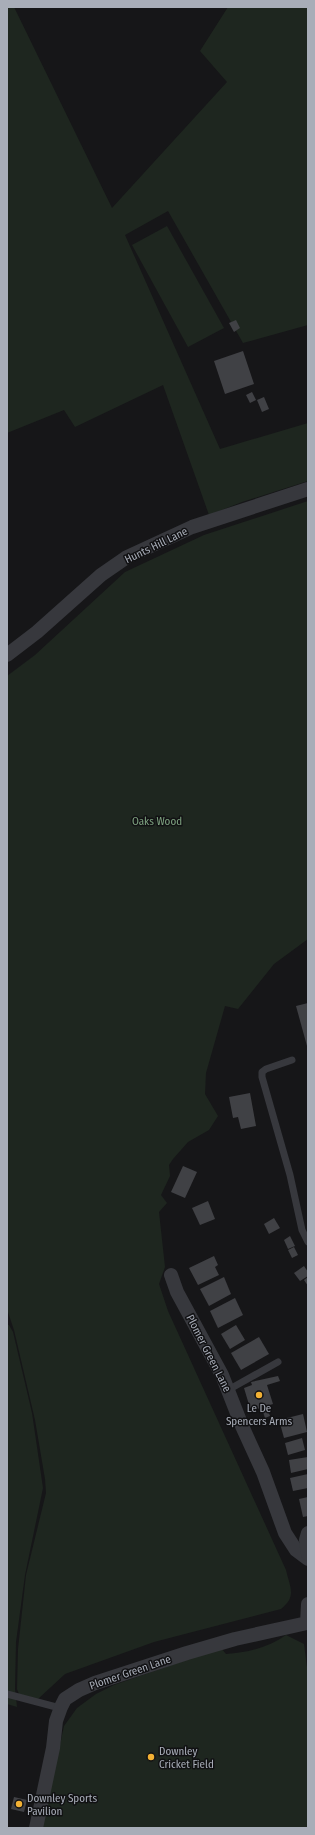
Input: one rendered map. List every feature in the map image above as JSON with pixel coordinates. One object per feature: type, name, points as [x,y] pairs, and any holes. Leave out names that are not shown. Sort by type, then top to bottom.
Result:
[{"type":"street","name":"Hunts Hill Lane","points":[[7,655],[37,632],[101,575],[127,557],[192,527],[308,488]]},
{"type":"street","name":"Plomer Green Lane","points":[[172,1275],[177,1292],[222,1375],[242,1426],[263,1472],[285,1533],[296,1550],[308,1559]]},
{"type":"street","points":[[308,1533],[306,1540],[308,1554]]},
{"type":"street","name":"Plomer Green Lane","points":[[60,1708],[66,1699],[74,1693],[95,1683],[235,1639],[308,1624],[308,1604]]},
{"type":"street","points":[[36,1828],[60,1708]]},
{"type":"lane","points":[[292,1060],[266,1069],[262,1072],[262,1077],[290,1175],[302,1230],[308,1242]]},
{"type":"lane","points":[[228,1390],[278,1362]]},
{"type":"lane","points":[[7,1694],[60,1708]]},
{"type":"green space","points":[[7,7],[14,7],[112,208],[227,82],[200,51],[228,7],[308,7],[308,325],[243,343],[168,211],[125,235],[220,449],[308,423],[308,481],[242,502],[209,515],[163,385],[75,427],[64,410],[7,433]]},
{"type":"green space","points":[[167,226],[224,328],[188,347],[132,245]]},
{"type":"green space","name":"Oaks Wood","points":[[308,501],[308,939],[274,964],[238,1009],[225,1006],[206,1073],[205,1094],[218,1116],[209,1130],[188,1142],[169,1165],[170,1176],[161,1195],[167,1203],[159,1212],[165,1267],[159,1284],[168,1311],[286,1570],[291,1596],[281,1609],[154,1642],[65,1674],[38,1699],[19,1694],[17,1689],[18,1649],[26,1575],[46,1493],[35,1420],[14,1330],[7,1309],[7,676],[35,655],[125,572],[204,535]]},
{"type":"green space","points":[[7,1325],[9,1325],[13,1332],[32,1413],[43,1488],[25,1575],[16,1642],[15,1689],[17,1707],[7,1704]]},
{"type":"green space","name":"Downley Cricket Field","points":[[286,1635],[304,1644],[308,1675],[308,1828],[42,1828],[64,1726],[77,1708],[96,1694],[114,1685],[221,1648],[226,1654],[258,1649]]},
{"type":"building","points":[[236,320],[240,328],[234,332],[229,323]]},
{"type":"building","points":[[243,351],[254,384],[225,394],[214,361]]},
{"type":"building","points":[[252,392],[256,400],[250,403],[246,395]]},
{"type":"building","points":[[264,397],[269,409],[262,412],[257,400]]},
{"type":"building","points":[[308,1003],[308,1045],[307,1046],[296,1006]]},
{"type":"building","points":[[250,1093],[256,1126],[241,1129],[238,1117],[233,1118],[229,1097]]},
{"type":"building","points":[[183,1166],[197,1172],[185,1198],[171,1192]]},
{"type":"building","points":[[208,1201],[215,1219],[200,1225],[192,1208]]},
{"type":"building","points":[[274,1218],[280,1228],[269,1234],[264,1224]]},
{"type":"building","points":[[290,1236],[295,1246],[288,1249],[284,1240]]},
{"type":"building","points":[[294,1247],[298,1255],[292,1258],[288,1250]]},
{"type":"building","points":[[214,1256],[218,1265],[215,1267],[219,1275],[198,1285],[189,1268]]},
{"type":"building","points":[[304,1266],[308,1272],[308,1276],[300,1281],[294,1273]]},
{"type":"building","points":[[224,1277],[231,1294],[209,1306],[200,1289]]},
{"type":"building","points":[[308,1277],[308,1286],[304,1280]]},
{"type":"building","points":[[235,1298],[243,1315],[218,1328],[210,1311]]},
{"type":"building","points":[[236,1325],[245,1340],[230,1349],[221,1334]]},
{"type":"building","points":[[259,1337],[269,1354],[241,1370],[231,1353]]},
{"type":"building","points":[[278,1376],[280,1381],[267,1385],[273,1404],[257,1409],[256,1406],[250,1408],[244,1388],[252,1385],[251,1382]]},
{"type":"building","points":[[267,1408],[270,1416],[265,1418],[262,1409]]},
{"type":"building","points":[[303,1414],[307,1432],[284,1438],[279,1420]]},
{"type":"building","points":[[302,1438],[305,1450],[288,1455],[285,1443]]},
{"type":"building","points":[[308,1457],[308,1469],[291,1473],[289,1460]]},
{"type":"building","points":[[308,1474],[308,1488],[293,1491],[290,1478]]},
{"type":"building","points":[[308,1497],[308,1516],[303,1517],[299,1499]]},
{"type":"building","name":"Downley Sports Pavilion","points":[[14,1797],[27,1800],[24,1812],[11,1809]]},
{"type":"place","name":"Le De Spencers Arms","points":[[259,1395]]},
{"type":"place","name":"Downley Cricket Field","points":[[151,1757]]},
{"type":"place","name":"Downley Sports Pavilion","points":[[19,1804]]}]
